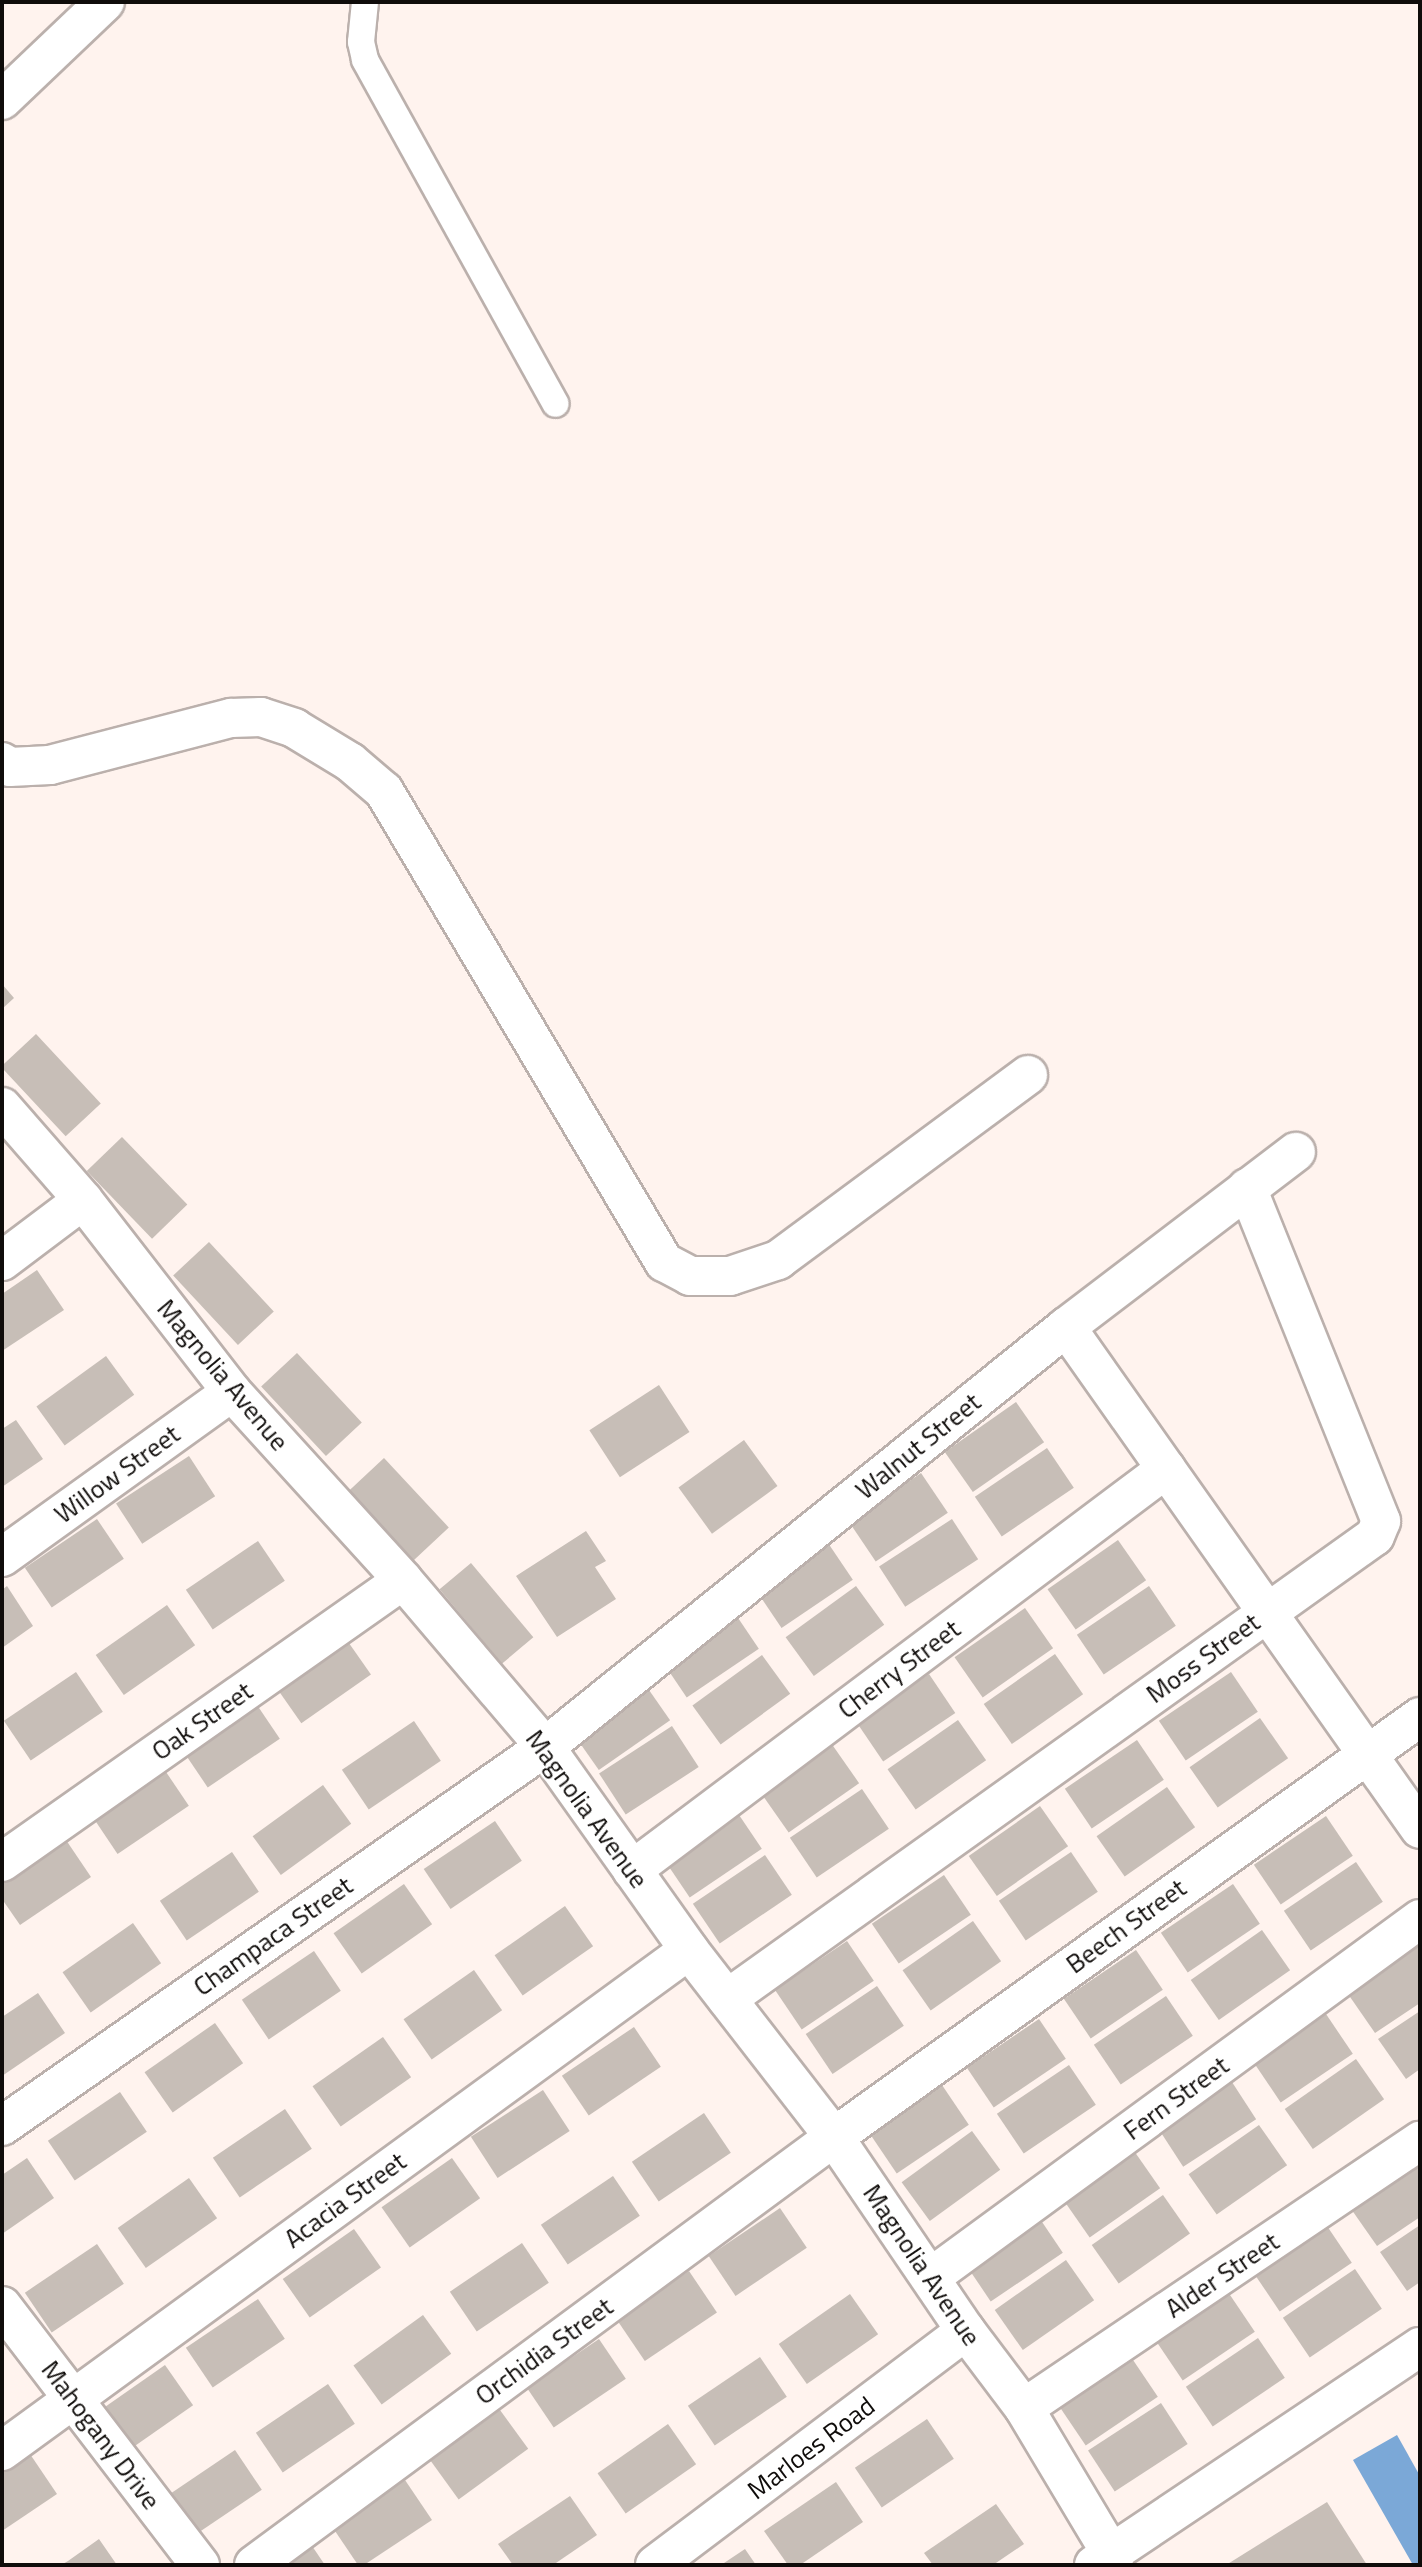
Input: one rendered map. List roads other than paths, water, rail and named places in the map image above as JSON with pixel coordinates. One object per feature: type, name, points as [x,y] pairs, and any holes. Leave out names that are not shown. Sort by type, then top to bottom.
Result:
[{"type":"street","points":[[2,100],[105,2]]},
{"type":"street","points":[[2,762],[10,767],[50,765],[231,718],[261,717],[294,728],[350,762],[384,791],[664,1262],[690,1276],[730,1276],[778,1260],[1028,1075]]},
{"type":"street","name":"Magnolia Avenue","points":[[2,1107],[83,1200],[232,1392],[403,1580],[545,1747],[689,1950],[834,2137],[966,2331],[1024,2409],[1107,2562]]},
{"type":"street","name":"Walnut Street","points":[[545,1747],[1066,1327],[1296,1152]]},
{"type":"street","name":"Moss Street","points":[[727,1999],[1375,1536],[1381,1521],[1247,1188]]},
{"type":"street","points":[[2,1261],[83,1200]]},
{"type":"street","points":[[1066,1327],[1420,1829]]},
{"type":"street","name":"Willow Street","points":[[2,1557],[232,1392]]},
{"type":"street","name":"Cherry Street","points":[[632,1870],[1166,1469]]},
{"type":"street","name":"Oak Street","points":[[2,1862],[403,1580]]},
{"type":"street","name":"Beech Street","points":[[834,2137],[1366,1753],[1420,1717]]},
{"type":"street","name":"Champaca Street","points":[[2,2126],[545,1747]]},
{"type":"street","name":"Fern Street","points":[[931,2277],[1420,1919]]},
{"type":"street","name":"Acacia Street","points":[[2,2451],[689,1950]]},
{"type":"street","name":"Orchidia Street","points":[[254,2565],[834,2137]]},
{"type":"street","name":"Alder Street","points":[[1024,2409],[1420,2141]]},
{"type":"street","name":"Mahogany Drive","points":[[2,2306],[200,2565]]},
{"type":"street","name":"Marloes Road","points":[[655,2565],[966,2331]]},
{"type":"street","points":[[1107,2562],[1420,2347]]},
{"type":"lane","points":[[365,2],[361,42],[365,60],[556,404]]},
{"type":"water","points":[[1397,2435],[1420,2476],[1420,2565],[1413,2565],[1353,2460]]}]
